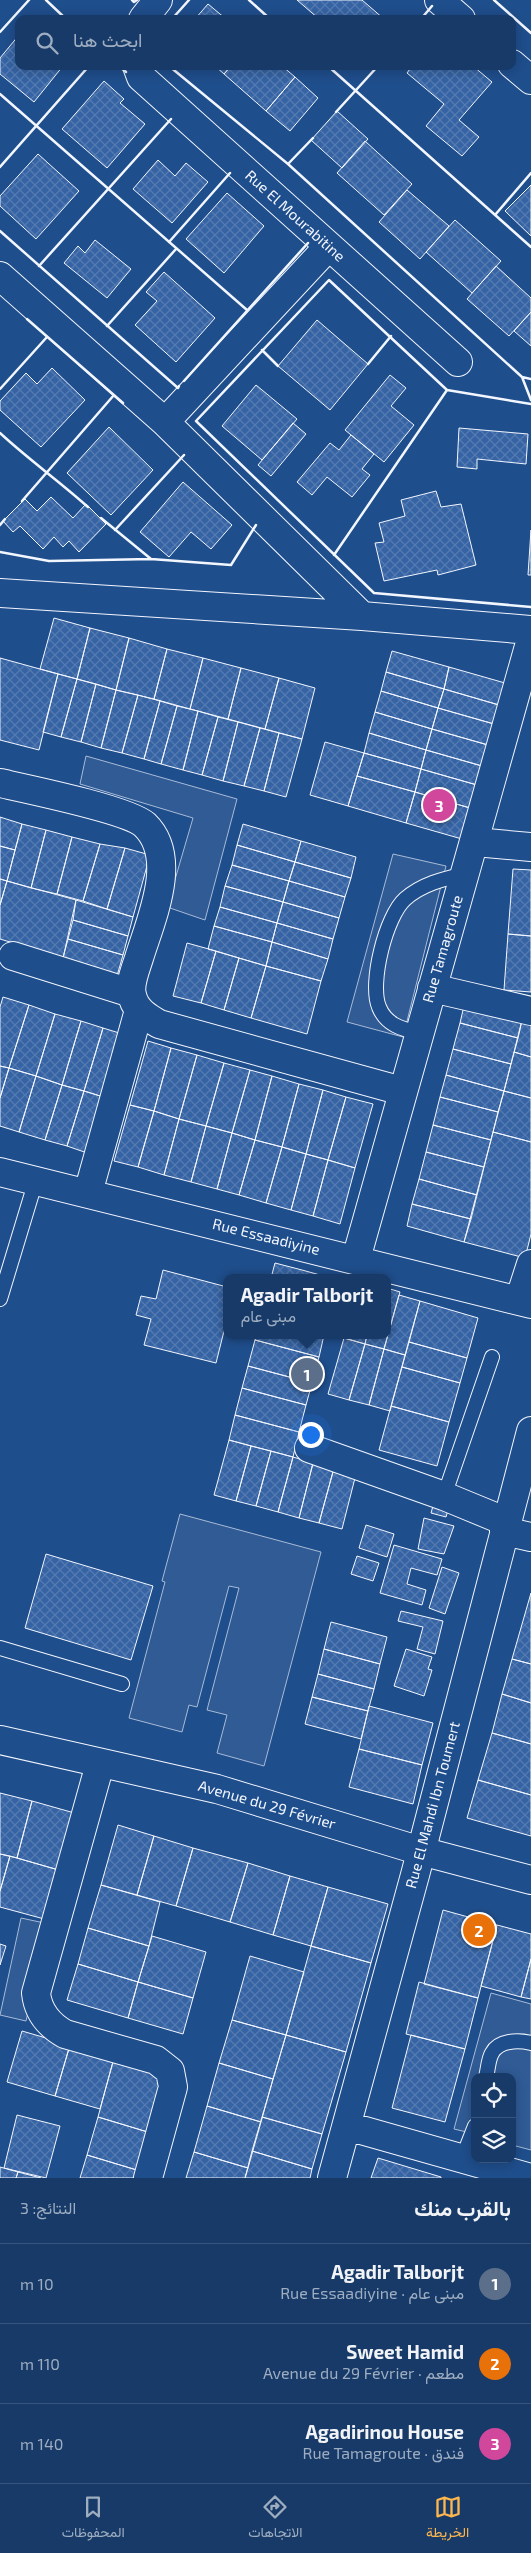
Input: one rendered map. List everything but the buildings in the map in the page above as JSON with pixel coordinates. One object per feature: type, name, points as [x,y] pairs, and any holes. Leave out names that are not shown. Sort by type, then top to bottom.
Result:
[{"type":"street","points":[[146,15],[158,0]]},
{"type":"street","points":[[440,0],[457,15]]},
{"type":"street","points":[[516,67],[531,80]]},
{"type":"street","name":"Rue El Mourabitine","points":[[138,70],[141,77],[458,362]]},
{"type":"street","points":[[165,422],[328,247]]},
{"type":"street","points":[[0,276],[165,422],[362,616]]},
{"type":"street","points":[[0,594],[362,616],[531,630]]},
{"type":"street","name":"Rue Tamagroute","points":[[356,1259],[531,639]]},
{"type":"street","points":[[0,783],[123,814],[144,824],[156,839],[161,852],[164,872],[134,975],[135,1002],[88,1192]]},
{"type":"street","points":[[475,842],[531,847]]},
{"type":"street","points":[[13,956],[135,1002],[159,1024],[402,1091]]},
{"type":"street","points":[[432,988],[531,1011]]},
{"type":"street","name":"Rue Essaadiyine","points":[[0,1172],[88,1192],[525,1302]]},
{"type":"street","points":[[525,1302],[531,1264]]},
{"type":"street","name":"Rue El Mahdi Ibn Toumert","points":[[332,2178],[421,1851],[531,1431]]},
{"type":"street","points":[[309,1448],[444,1496],[531,1537]]},
{"type":"street","name":"Avenue du 29 Février","points":[[0,1740],[217,1789],[421,1851],[531,1880]]},
{"type":"street","points":[[100,1764],[36,1993],[40,2009],[54,2028],[66,2034],[156,2060],[170,2072],[173,2087],[148,2178]]},
{"type":"street","points":[[347,2126],[531,2178]]},
{"type":"lane","points":[[419,1033],[399,1028],[388,1021],[379,1008],[375,991],[381,954],[394,914],[405,899],[432,882],[465,874]]},
{"type":"lane","points":[[0,1300],[36,1180]]},
{"type":"lane","points":[[444,1496],[492,1357]]},
{"type":"lane","points":[[0,1648],[122,1684]]},
{"type":"lane","points":[[487,2073],[492,2053],[502,2044],[520,2040],[531,2043]]},
{"type":"lane","points":[[462,2159],[471,2136]]},
{"type":"shaded area","points":[[86,756],[237,799],[205,920],[167,907],[193,818],[80,784]]},
{"type":"shaded area","points":[[393,854],[446,866],[403,1037],[347,1022]]},
{"type":"shaded area","points":[[180,1514],[321,1552],[264,1766],[217,1753],[227,1715],[207,1710],[239,1588],[229,1586],[197,1707],[189,1705],[182,1732],[129,1718],[165,1582],[162,1581]]},
{"type":"shaded area","points":[[21,1918],[49,1924],[26,2021],[0,2015]]},
{"type":"shaded area","points":[[491,1993],[531,2004],[531,2150],[516,2146],[516,2073],[471,2073],[471,2133],[454,2129]]},
{"type":"wall","points":[[15,15],[29,0]]},
{"type":"wall","points":[[46,0],[62,15]]},
{"type":"wall","points":[[132,0],[134,2],[137,0]]},
{"type":"wall","points":[[176,15],[189,0]]},
{"type":"wall","points":[[249,0],[266,15]]},
{"type":"wall","points":[[494,0],[511,15]]},
{"type":"wall","points":[[424,15],[432,6]]},
{"type":"wall","points":[[0,32],[15,15]]},
{"type":"wall","points":[[516,20],[531,33]]},
{"type":"wall","points":[[0,167],[85,70]]},
{"type":"wall","points":[[174,70],[288,164],[522,377],[531,400]]},
{"type":"wall","points":[[332,70],[531,247]]},
{"type":"wall","points":[[336,112],[374,70]]},
{"type":"wall","points":[[0,94],[247,310]]},
{"type":"wall","points":[[39,266],[171,119]]},
{"type":"wall","points":[[288,164],[313,138]]},
{"type":"wall","points":[[169,242],[230,173]]},
{"type":"wall","points":[[495,215],[531,173]]},
{"type":"wall","points":[[0,231],[178,388],[179,386]]},
{"type":"wall","points":[[184,381],[308,243]]},
{"type":"wall","points":[[107,326],[176,249]]},
{"type":"wall","points":[[531,404],[447,390],[329,280],[196,421],[374,593],[531,607]]},
{"type":"wall","points":[[27,319],[123,403]]},
{"type":"wall","points":[[368,364],[391,336]]},
{"type":"wall","points":[[0,389],[47,337]]},
{"type":"wall","points":[[262,350],[278,366]]},
{"type":"wall","points":[[522,377],[531,379]]},
{"type":"wall","points":[[334,555],[447,390]]},
{"type":"wall","points":[[22,501],[114,395]]},
{"type":"wall","points":[[0,433],[88,507]]},
{"type":"wall","points":[[115,530],[184,455]]},
{"type":"wall","points":[[101,518],[151,559],[231,565],[256,525]]},
{"type":"wall","points":[[0,525],[5,519]]},
{"type":"wall","points":[[0,552],[49,561],[151,559]]},
{"type":"place","name":"Agadirinou House","points":[[439,805]]},
{"type":"place","name":"Agadir Talborjt","points":[[307,1374]]},
{"type":"place","name":"Sweet Hamid","points":[[479,1930]]}]
